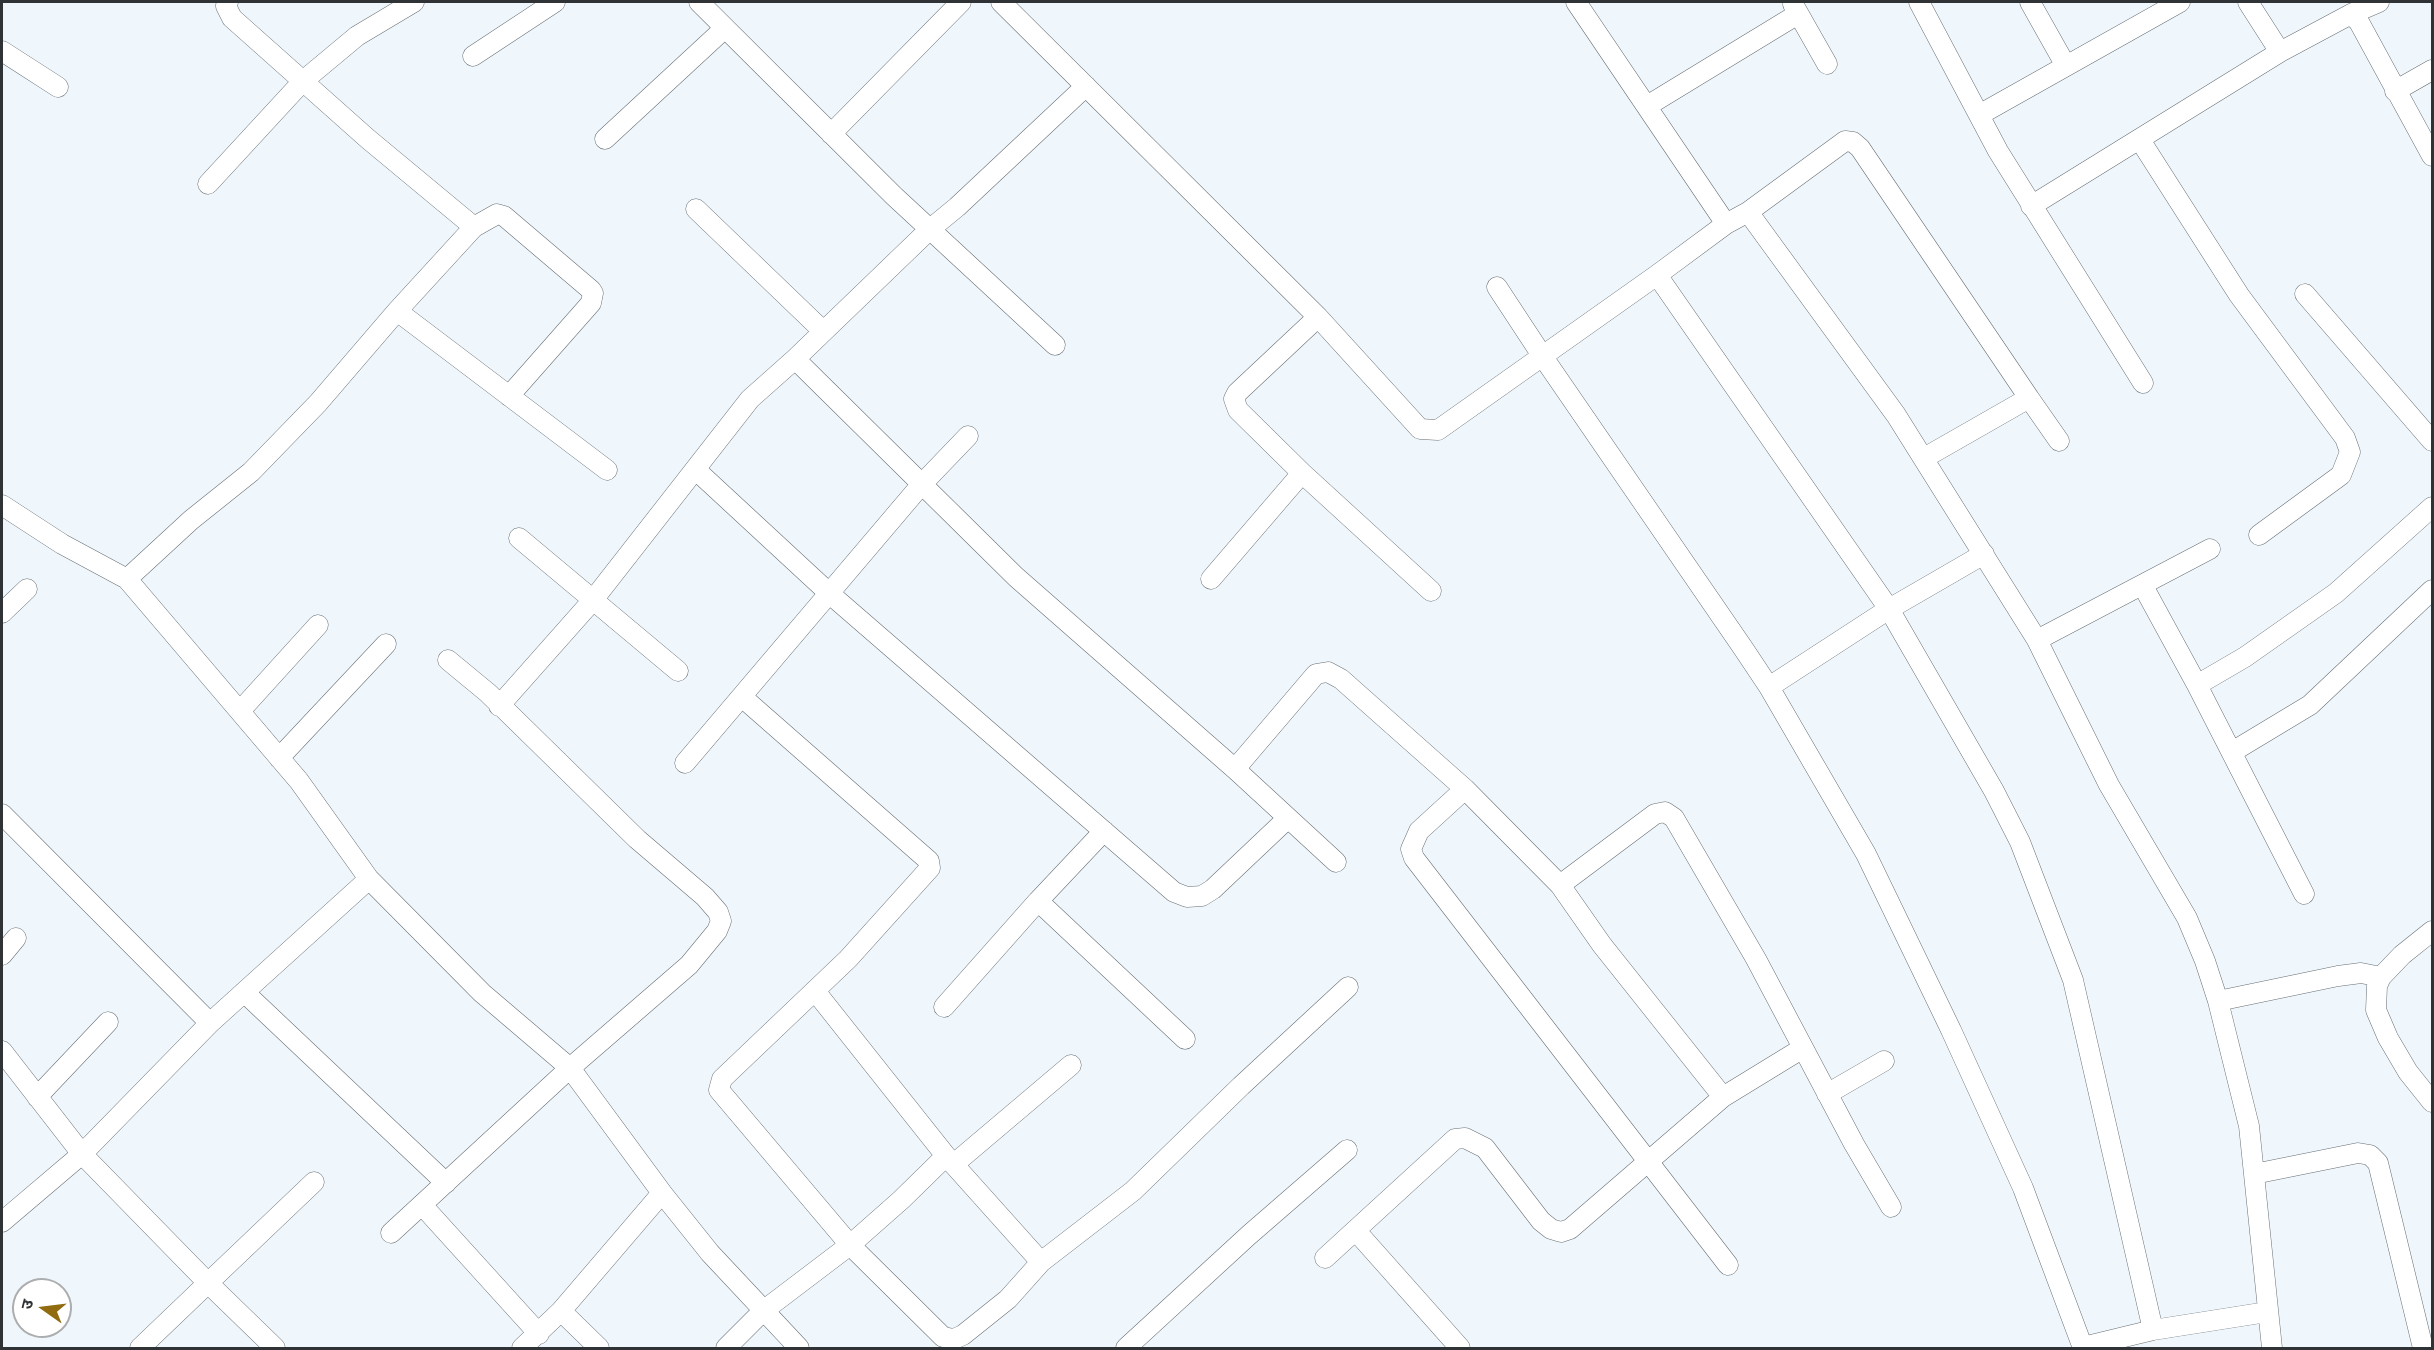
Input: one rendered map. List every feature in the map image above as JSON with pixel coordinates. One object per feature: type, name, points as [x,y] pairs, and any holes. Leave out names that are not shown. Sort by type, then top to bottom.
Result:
[{"type":"street","points":[[228,2],[226,6],[232,18],[368,139],[474,227]]},
{"type":"street","points":[[208,184],[303,81],[357,36],[414,2]]},
{"type":"street","points":[[473,56],[555,2]]},
{"type":"street","points":[[831,134],[961,2]]},
{"type":"street","points":[[1001,2],[1318,316],[1410,421],[1420,429],[1438,430],[1845,141],[1853,142],[1860,148],[2059,441]]},
{"type":"street","points":[[1576,2],[1726,224]]},
{"type":"street","points":[[1918,2],[2031,206],[2143,383]]},
{"type":"street","points":[[2030,2],[2066,66]]},
{"type":"street","points":[[1979,115],[2180,2]]},
{"type":"street","points":[[2248,2],[2280,52]]},
{"type":"street","points":[[2031,206],[2280,52],[2351,14],[2379,2]]},
{"type":"street","points":[[710,5],[725,28],[831,134],[929,230],[1055,345]]},
{"type":"street","points":[[1647,106],[1795,8],[1827,64]]},
{"type":"street","points":[[2351,14],[2359,22],[2395,91],[2433,156]]},
{"type":"street","points":[[605,139],[725,28]]},
{"type":"street","points":[[2,51],[58,87]]},
{"type":"street","points":[[2395,91],[2433,70]]},
{"type":"street","points":[[499,706],[593,600],[750,399],[1086,86]]},
{"type":"street","points":[[2140,140],[2239,295],[2345,438],[2350,452],[2341,475],[2259,535]]},
{"type":"street","points":[[696,209],[823,331]]},
{"type":"street","points":[[1748,212],[1889,405],[1984,554],[2037,640],[2109,785],[2187,918],[2205,961],[2218,1001],[2249,1126],[2272,1348]]},
{"type":"street","points":[[128,579],[191,520],[251,472],[318,403],[397,311],[474,227],[493,215],[504,216],[593,293],[591,303],[509,396]]},
{"type":"street","points":[[1657,275],[1889,609],[1994,791],[2015,832],[2073,980],[2153,1330]]},
{"type":"street","points":[[1497,287],[1542,357],[1769,687],[1866,855],[1951,1030],[2023,1188],[2083,1348],[2153,1330],[2267,1312]]},
{"type":"street","points":[[2305,294],[2433,441]]},
{"type":"street","points":[[397,311],[607,470]]},
{"type":"street","points":[[1318,316],[1237,393],[1234,399],[1238,410],[1302,473],[1431,591]]},
{"type":"street","points":[[795,359],[921,486],[1038,597],[1336,862]]},
{"type":"street","points":[[1924,458],[2029,398]]},
{"type":"street","points":[[685,763],[921,486],[968,436]]},
{"type":"street","points":[[696,470],[830,594],[1174,892],[1187,897],[1202,896],[1213,889],[1288,818]]},
{"type":"street","points":[[1211,579],[1302,473]]},
{"type":"street","points":[[2,505],[62,544],[128,579],[299,781],[369,879],[482,993],[570,1068],[662,1193],[711,1253],[799,1348]]},
{"type":"street","points":[[2198,685],[2245,657],[2336,593],[2433,507]]},
{"type":"street","points":[[519,538],[678,671]]},
{"type":"street","points":[[2037,640],[2210,549]]},
{"type":"street","points":[[1769,687],[1889,609],[1984,554]]},
{"type":"street","points":[[2143,586],[2198,685],[2304,894]]},
{"type":"street","points":[[2,613],[27,589]]},
{"type":"street","points":[[2232,752],[2310,705],[2433,590]]},
{"type":"street","points":[[240,711],[318,625]]},
{"type":"street","points":[[279,758],[386,644]]},
{"type":"street","points":[[392,1233],[570,1068],[689,964],[717,932],[721,921],[718,912],[705,897],[638,839],[448,660]]},
{"type":"street","points":[[1235,770],[1316,674],[1328,672],[1341,679],[1465,789],[1560,885],[1602,945],[1723,1097]]},
{"type":"street","points":[[742,697],[929,861],[930,868],[848,959],[722,1079],[719,1090],[850,1245],[943,1337],[954,1339],[963,1335],[1008,1299],[1041,1262],[1133,1191],[1241,1086],[1348,987]]},
{"type":"street","points":[[1465,789],[1419,831],[1412,849],[1414,858],[1728,1265]]},
{"type":"street","points":[[1560,885],[1655,814],[1665,813],[1674,818],[1756,959],[1827,1094],[1891,1207]]},
{"type":"street","points":[[2,814],[210,1023]]},
{"type":"street","points":[[944,1007],[1104,831]]},
{"type":"street","points":[[2,1222],[82,1154],[210,1023],[369,879]]},
{"type":"street","points":[[1038,901],[1185,1039]]},
{"type":"street","points":[[2433,931],[2402,955],[2381,977],[2377,986],[2376,1010],[2388,1038],[2408,1072],[2433,1102]]},
{"type":"street","points":[[2,955],[16,938]]},
{"type":"street","points":[[2218,1001],[2338,976],[2361,973],[2381,977]]},
{"type":"street","points":[[815,991],[950,1160],[1041,1262]]},
{"type":"street","points":[[244,992],[446,1183]]},
{"type":"street","points":[[37,1097],[108,1022]]},
{"type":"street","points":[[1325,1258],[1455,1139],[1465,1138],[1485,1148],[1541,1221],[1551,1229],[1561,1232],[1570,1229],[1723,1097],[1803,1048]]},
{"type":"street","points":[[2,1052],[82,1154],[274,1348]]},
{"type":"street","points":[[1827,1094],[1884,1061]]},
{"type":"street","points":[[726,1348],[763,1311],[850,1245],[950,1160],[1071,1065]]},
{"type":"street","points":[[1136,1345],[1249,1234],[1347,1150]]},
{"type":"street","points":[[2253,1174],[2358,1153],[2370,1155],[2378,1163],[2423,1348]]},
{"type":"street","points":[[140,1348],[314,1182]]},
{"type":"street","points":[[522,1348],[561,1311],[662,1193]]},
{"type":"street","points":[[422,1205],[539,1334]]},
{"type":"street","points":[[1356,1231],[1460,1348]]},
{"type":"street","points":[[561,1311],[599,1348]]}]
